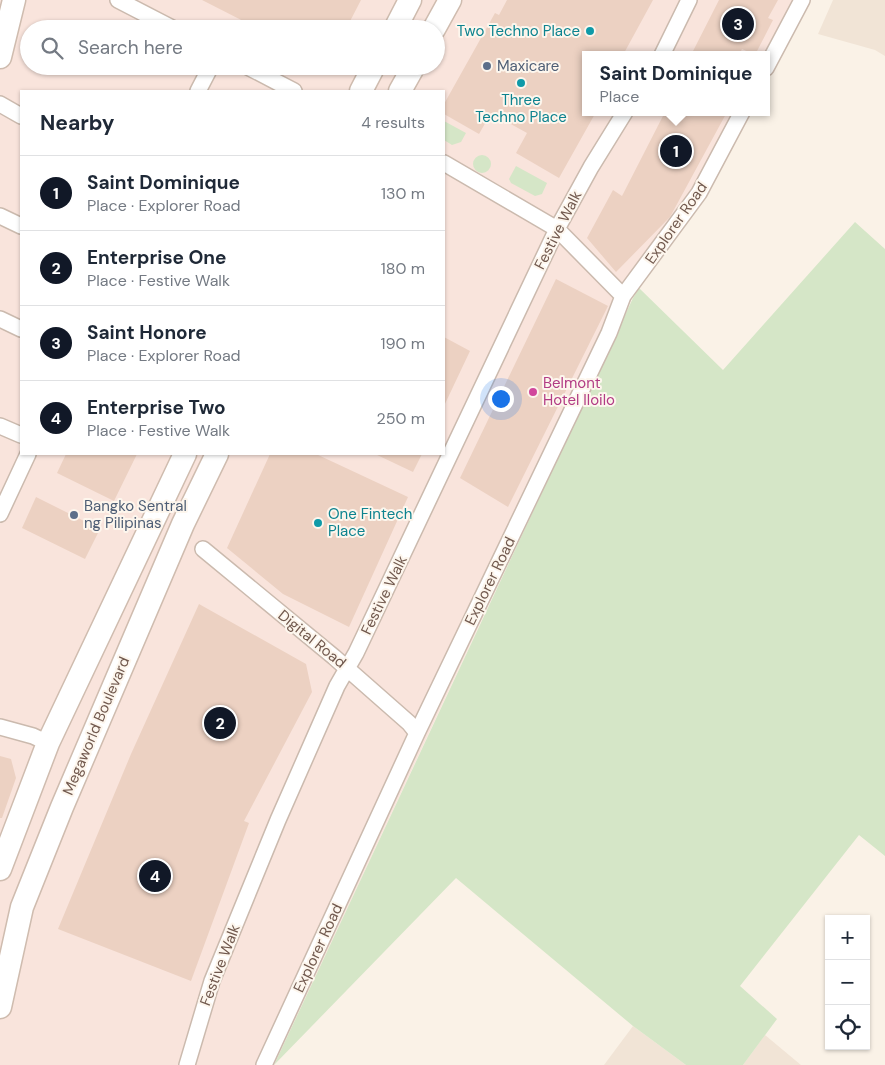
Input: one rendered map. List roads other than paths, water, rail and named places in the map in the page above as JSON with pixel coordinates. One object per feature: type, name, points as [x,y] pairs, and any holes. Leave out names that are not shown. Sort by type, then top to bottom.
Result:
[{"type":"main road","points":[[400,20],[410,0]]},
{"type":"main road","points":[[439,20],[450,0]]},
{"type":"main road","points":[[0,57],[9,6]]},
{"type":"main road","points":[[362,90],[369,75]]},
{"type":"main road","points":[[401,90],[409,75]]},
{"type":"main road","points":[[0,869],[48,743],[185,455]]},
{"type":"main road","name":"Megaworld Boulevard","points":[[0,1007],[22,907],[62,807],[179,533],[217,455]]},
{"type":"street","points":[[118,0],[157,20]]},
{"type":"street","points":[[664,51],[689,0]]},
{"type":"street","points":[[770,60],[802,0]]},
{"type":"street","points":[[199,90],[206,75]]},
{"type":"street","points":[[263,75],[292,90]]},
{"type":"street","points":[[0,104],[20,115]]},
{"type":"street","name":"Festive Walk","points":[[187,1065],[212,981],[286,802],[337,686],[360,644],[557,229],[591,167],[623,116]]},
{"type":"street","name":"Explorer Road","points":[[264,1065],[417,733],[609,333],[623,296],[699,193],[740,116]]},
{"type":"street","points":[[445,164],[557,229],[623,296]]},
{"type":"street","points":[[0,216],[20,226]]},
{"type":"street","points":[[0,319],[20,329]]},
{"type":"street","points":[[0,426],[20,435]]},
{"type":"street","points":[[0,514],[28,455]]},
{"type":"street","name":"Digital Road","points":[[202,549],[347,668],[409,723],[417,733]]},
{"type":"street","points":[[0,728],[33,736],[48,743]]},
{"type":"place","name":"Saint Honore","points":[[738,24]]},
{"type":"place","name":"Two Techno Place","points":[[590,31]]},
{"type":"place","name":"Maxicare","points":[[487,66]]},
{"type":"place","name":"Three Techno Place","points":[[521,83]]},
{"type":"place","name":"Saint Dominique","points":[[676,151]]},
{"type":"place","name":"Belmont Hotel Iloilo","points":[[533,392]]},
{"type":"place","name":"Bangko Sentral ng Pilipinas","points":[[74,515]]},
{"type":"place","name":"One Fintech Place","points":[[318,523]]},
{"type":"place","name":"Enterprise One","points":[[220,723]]},
{"type":"place","name":"Enterprise Two","points":[[155,876]]}]
